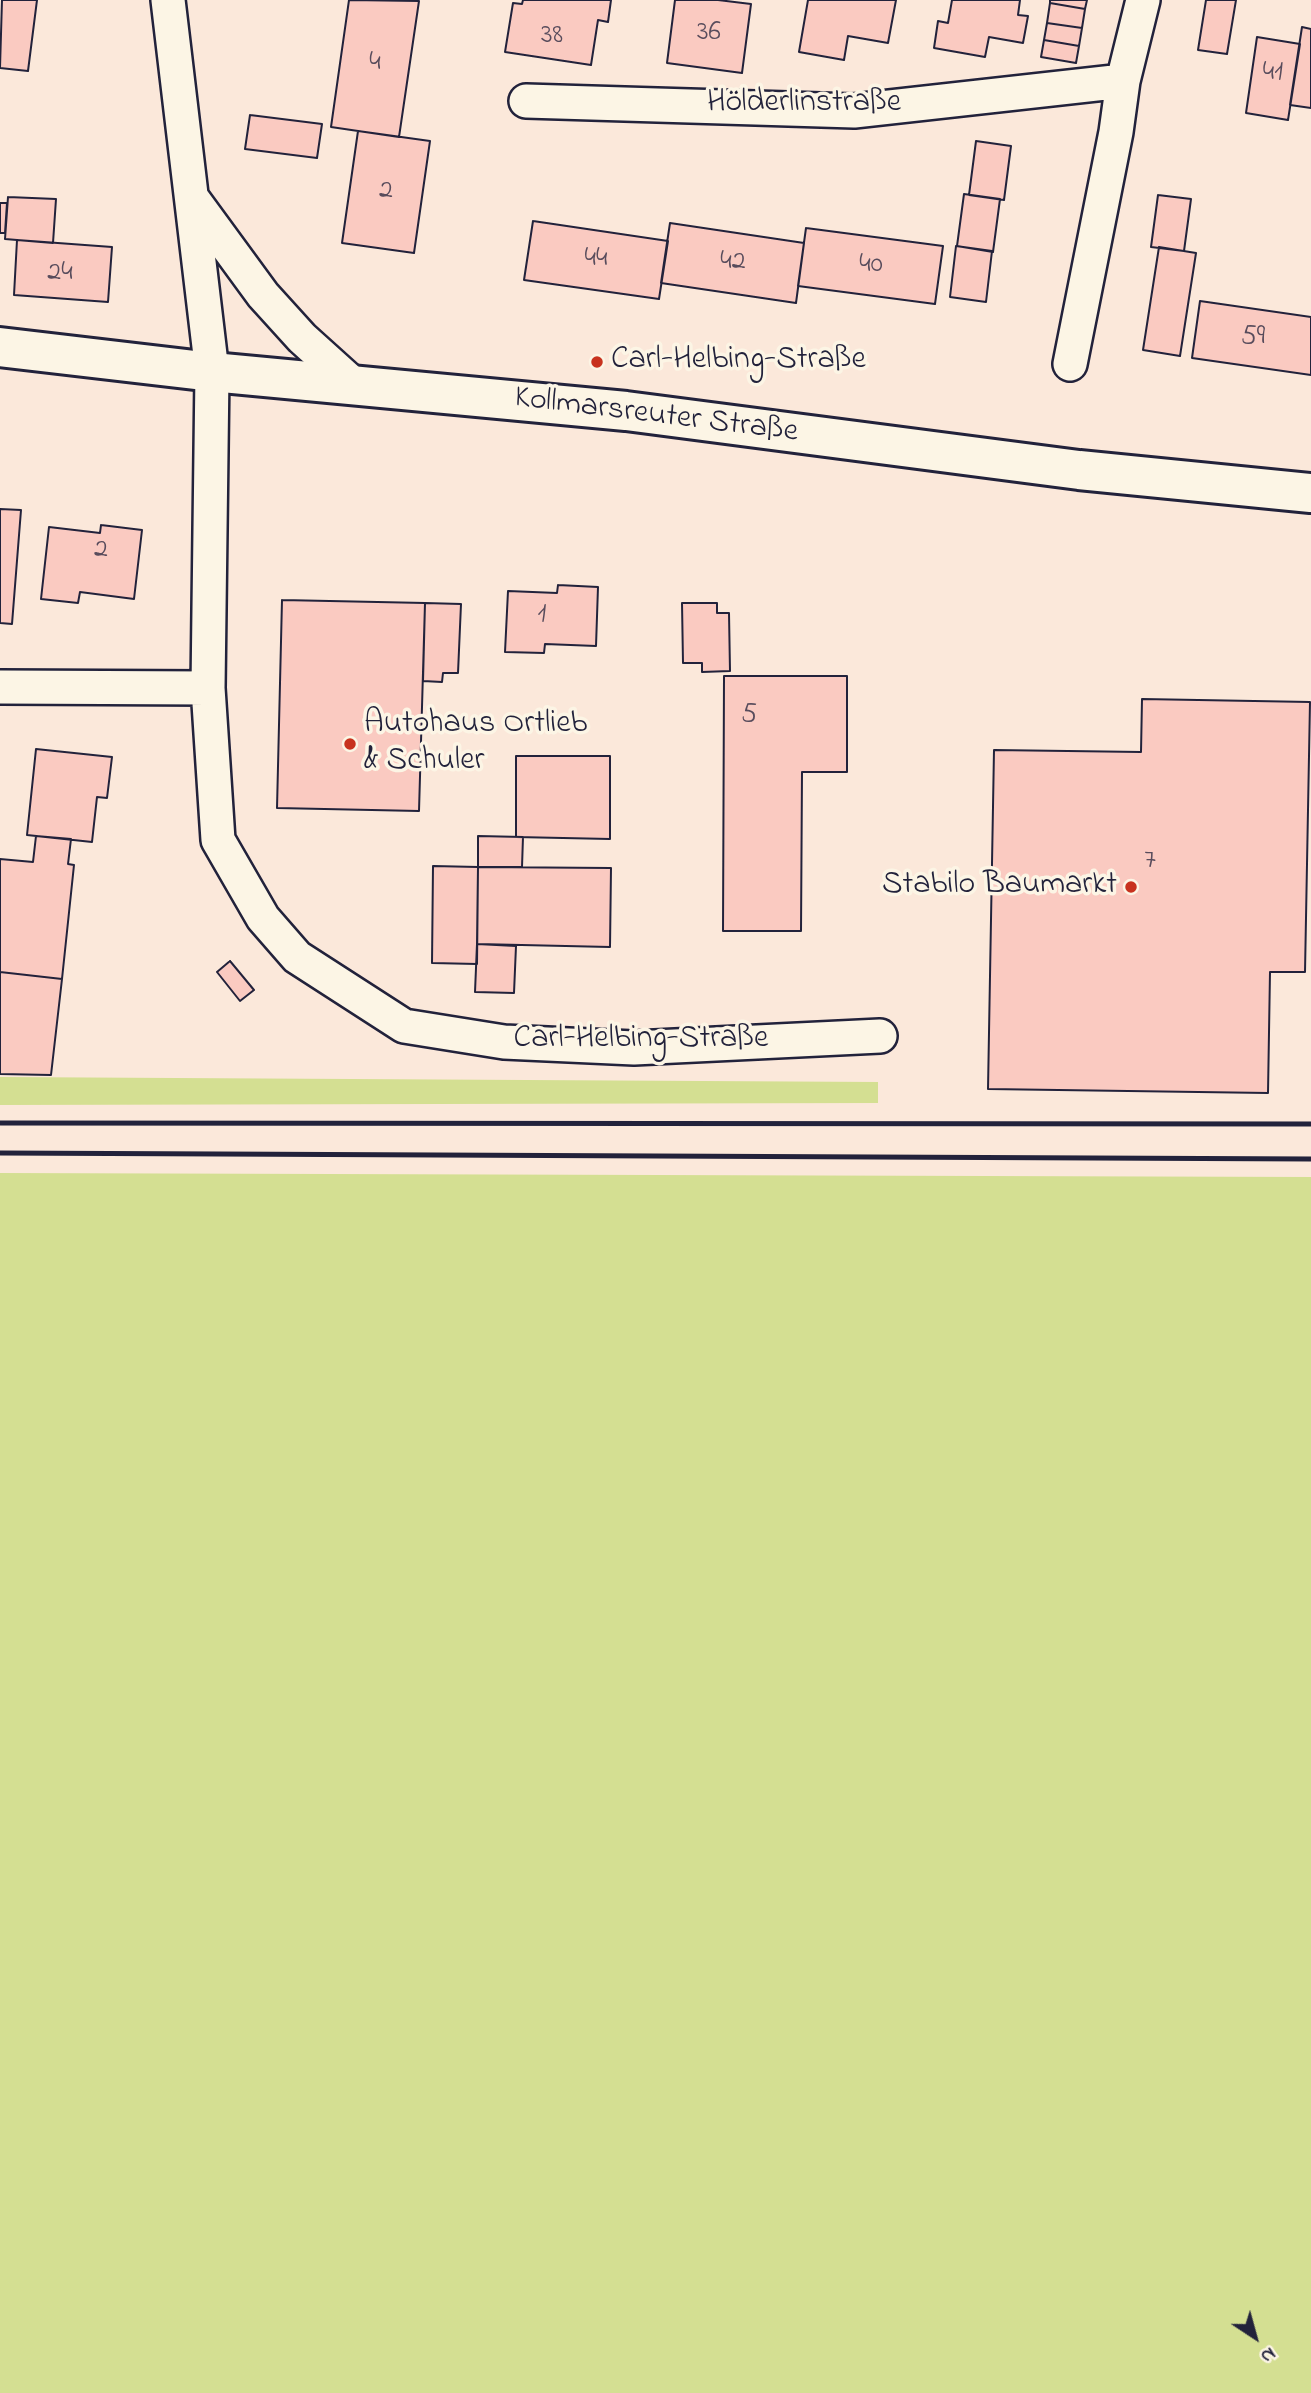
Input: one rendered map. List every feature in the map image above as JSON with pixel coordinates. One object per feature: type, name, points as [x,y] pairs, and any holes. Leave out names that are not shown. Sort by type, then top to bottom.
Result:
[{"type":"main road","name":"Kollmarsreuter Straße","points":[[0,347],[212,372],[626,411],[1079,470],[1311,493]]},
{"type":"street","name":"Carl-Helbing-Straße","points":[[168,0],[212,372],[208,688],[218,840],[263,918],[297,957],[404,1026],[504,1042],[634,1048],[880,1036]]},
{"type":"street","points":[[1070,364],[1116,132],[1123,81],[1143,0]]},
{"type":"street","name":"Hölderlinstraße","points":[[527,100],[854,111],[1123,81]]},
{"type":"street","points":[[191,196],[263,295],[302,338],[353,384]]},
{"type":"street","points":[[0,687],[208,688]]},
{"type":"green space","points":[[0,1077],[878,1082],[878,1103],[0,1105]]},
{"type":"green space","points":[[0,1173],[1311,1177],[1311,2393],[0,2393]]},
{"type":"building","points":[[2,0],[37,0],[28,71],[0,68]]},
{"type":"building","points":[[349,0],[419,1],[399,137],[331,127]]},
{"type":"building","points":[[523,0],[611,0],[608,22],[598,20],[591,65],[505,52],[513,3],[522,4]]},
{"type":"building","points":[[675,0],[718,0],[751,4],[742,73],[667,63]]},
{"type":"building","points":[[808,0],[896,0],[888,43],[848,36],[844,60],[799,52]]},
{"type":"building","points":[[952,0],[1020,0],[1018,15],[1028,16],[1023,43],[989,37],[985,57],[934,48],[938,21],[948,23]]},
{"type":"building","points":[[1050,0],[1087,0],[1085,9],[1050,3]]},
{"type":"building","points":[[1206,0],[1236,0],[1227,54],[1198,50]]},
{"type":"building","points":[[1050,3],[1085,9],[1082,28],[1047,23]]},
{"type":"building","points":[[1047,23],[1082,28],[1079,46],[1044,40]]},
{"type":"building","points":[[1302,27],[1311,29],[1311,108],[1290,105]]},
{"type":"building","points":[[1257,37],[1300,44],[1288,120],[1246,113]]},
{"type":"building","points":[[1044,40],[1079,46],[1076,63],[1041,57]]},
{"type":"building","points":[[250,115],[322,124],[317,158],[245,149]]},
{"type":"building","points":[[358,131],[430,141],[414,253],[342,243]]},
{"type":"building","points":[[976,141],[1011,146],[1004,200],[969,195]]},
{"type":"building","points":[[964,194],[1000,199],[993,252],[957,246]]},
{"type":"building","points":[[1158,195],[1191,199],[1184,251],[1151,247]]},
{"type":"building","points":[[8,197],[56,199],[53,243],[5,239]]},
{"type":"building","points":[[0,203],[7,203],[5,233],[0,233]]},
{"type":"building","points":[[533,221],[668,241],[659,299],[524,280]]},
{"type":"building","points":[[670,223],[804,243],[796,303],[661,283]]},
{"type":"building","points":[[806,228],[943,246],[935,304],[798,286]]},
{"type":"building","points":[[17,240],[112,247],[108,302],[14,295]]},
{"type":"building","points":[[956,246],[992,251],[986,302],[950,297]]},
{"type":"building","points":[[1159,247],[1196,253],[1180,356],[1143,350]]},
{"type":"building","points":[[1200,301],[1311,317],[1311,375],[1192,358]]},
{"type":"building","points":[[0,509],[21,510],[12,624],[0,623]]},
{"type":"building","points":[[101,525],[142,530],[134,599],[80,592],[78,603],[41,599],[49,527],[100,533]]},
{"type":"building","points":[[558,585],[598,587],[596,646],[545,644],[544,653],[505,652],[508,591],[557,593]]},
{"type":"building","name":"Autohaus Ortlieb & Schuler","points":[[282,600],[425,603],[419,811],[277,808]]},
{"type":"building","points":[[425,603],[461,604],[458,673],[443,673],[442,682],[423,681]]},
{"type":"building","points":[[682,603],[717,603],[717,613],[729,613],[730,671],[702,672],[702,663],[683,663]]},
{"type":"building","points":[[724,676],[847,676],[847,772],[802,772],[801,931],[723,931]]},
{"type":"building","points":[[1142,699],[1310,702],[1305,972],[1270,972],[1268,1093],[988,1089],[994,750],[1141,752]]},
{"type":"building","points":[[36,749],[112,757],[107,798],[97,797],[92,842],[27,835]]},
{"type":"building","points":[[516,756],[610,756],[610,839],[516,837]]},
{"type":"building","points":[[36,836],[71,839],[68,864],[74,865],[62,979],[0,972],[0,859],[33,862]]},
{"type":"building","points":[[478,836],[523,837],[522,867],[478,867]]},
{"type":"building","points":[[433,866],[478,867],[477,964],[432,963]]},
{"type":"building","points":[[478,867],[611,868],[610,947],[477,944]]},
{"type":"building","points":[[477,944],[516,946],[514,993],[475,992]]},
{"type":"building","points":[[230,961],[254,990],[240,1001],[217,972]]},
{"type":"building","points":[[0,972],[62,979],[51,1075],[0,1074]]},
{"type":"railway","points":[[0,1123],[1311,1124]]},
{"type":"railway","points":[[0,1153],[1311,1159]]},
{"type":"place","name":"Carl-Helbing-Straße","points":[[597,362]]},
{"type":"place","name":"Autohaus Ortlieb & Schuler","points":[[350,744]]},
{"type":"place","name":"Stabilo Baumarkt","points":[[1131,887]]}]
